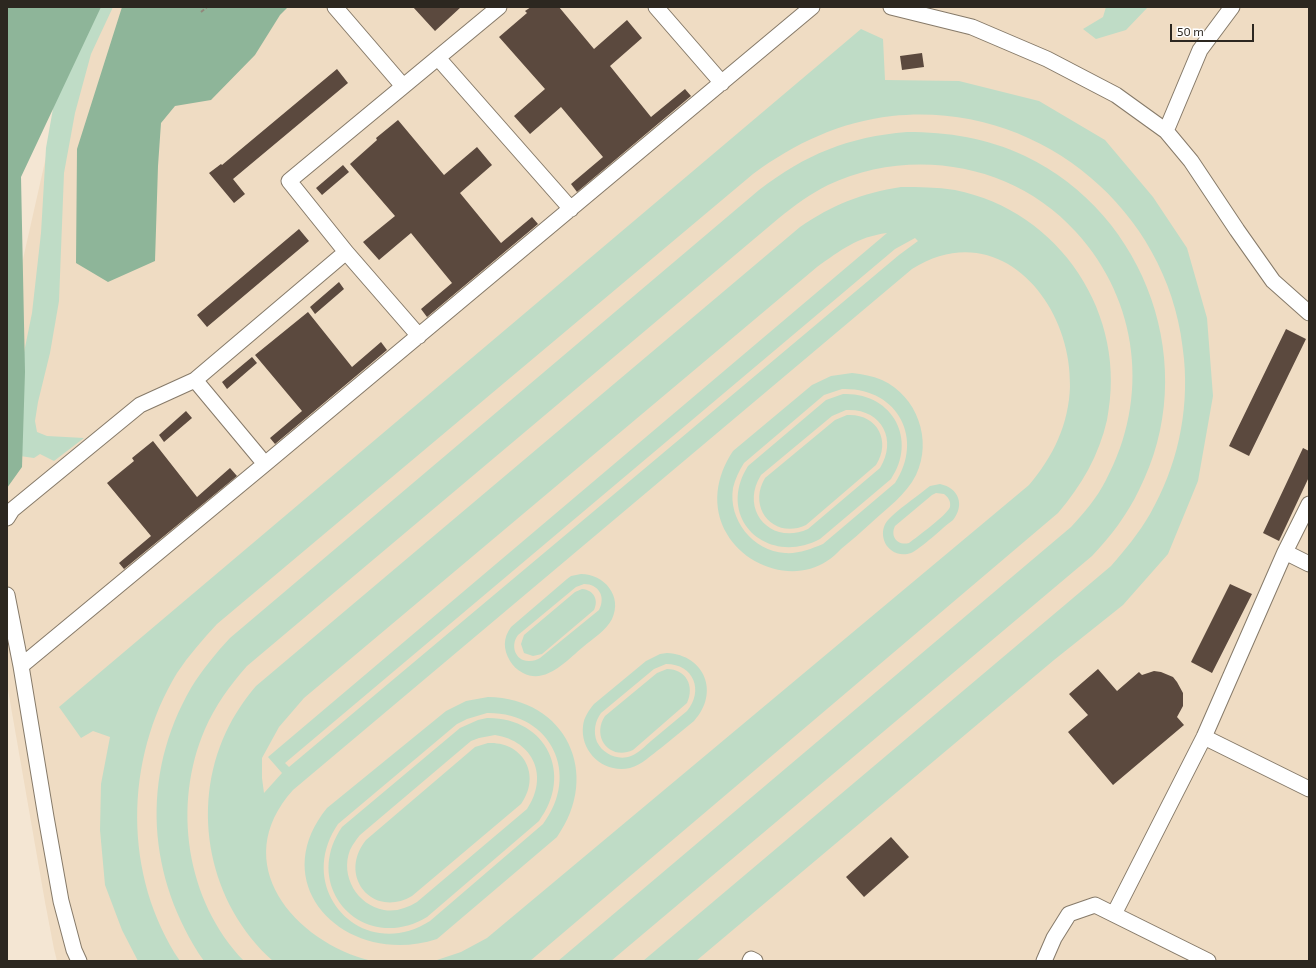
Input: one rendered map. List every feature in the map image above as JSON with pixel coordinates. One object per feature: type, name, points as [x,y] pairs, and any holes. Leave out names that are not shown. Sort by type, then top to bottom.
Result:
[{"type":"street","points":[[335,7],[403,86]]},
{"type":"street","points":[[419,336],[346,252],[289,181],[499,7]]},
{"type":"street","points":[[656,7],[722,83]]},
{"type":"street","points":[[21,666],[419,336],[812,7]]},
{"type":"street","points":[[891,7],[972,27],[1047,59],[1116,95],[1166,131],[1191,161],[1236,230],[1273,281],[1309,313]]},
{"type":"street","points":[[1166,131],[1200,50],[1232,7]]},
{"type":"street","points":[[438,58],[571,209]]},
{"type":"street","points":[[7,518],[12,510],[140,406],[195,380],[346,252]]},
{"type":"street","points":[[195,380],[265,464]]},
{"type":"street","points":[[1114,914],[1204,737],[1285,552],[1309,504]]},
{"type":"street","points":[[1285,552],[1309,564]]},
{"type":"street","points":[[7,595],[21,666],[61,901],[74,950],[79,961]]},
{"type":"street","points":[[1204,737],[1309,789]]},
{"type":"street","points":[[1044,961],[1054,938],[1069,914],[1095,905],[1208,961]]},
{"type":"street","points":[[750,961],[751,959],[755,961]]},
{"type":"path","points":[[201,12],[207,7]]},
{"type":"shaded area","points":[[94,7],[1309,7],[1309,961],[57,961],[45,902],[7,684],[7,330],[69,55]]},
{"type":"green space","points":[[7,7],[101,7],[21,177],[25,372],[22,467],[7,488]]},
{"type":"green space","points":[[73,7],[113,7],[91,54],[75,113],[64,173],[59,301],[50,353],[35,421],[37,432],[47,436],[84,438],[54,461],[40,454],[34,458],[13,455],[20,372],[32,313],[41,233],[46,148]]},
{"type":"green space","points":[[122,7],[288,7],[280,15],[255,55],[211,100],[175,106],[161,123],[155,261],[108,282],[76,263],[77,149]]},
{"type":"green space","points":[[1106,7],[1148,7],[1126,30],[1096,39],[1083,29],[1103,17]]},
{"type":"green space","points":[[861,29],[883,39],[885,80],[959,81],[1039,101],[1105,140],[1153,197],[1187,248],[1207,318],[1213,396],[1198,481],[1168,554],[1123,605],[1054,660],[696,961],[643,961],[1111,566],[1132,541],[1150,514],[1167,478],[1179,439],[1185,399],[1185,379],[1184,359],[1174,306],[1155,257],[1126,213],[1089,176],[1047,147],[999,127],[947,116],[892,116],[854,123],[836,129],[785,153],[753,174],[217,624],[196,647],[177,673],[160,707],[147,743],[140,780],[137,818],[140,855],[148,892],[161,928],[180,961],[138,961],[122,930],[105,885],[100,830],[101,784],[110,737],[93,731],[81,738],[59,707]]},
{"type":"green space","points":[[907,132],[937,133],[982,140],[1025,156],[1068,182],[1103,216],[1131,255],[1151,299],[1163,346],[1165,394],[1157,443],[1139,490],[1124,517],[1106,541],[1092,556],[611,961],[558,961],[1071,527],[1099,493],[1120,449],[1129,416],[1132,384],[1131,351],[1125,319],[1113,288],[1097,259],[1076,232],[1051,209],[1023,190],[992,177],[960,168],[927,165],[893,166],[860,173],[828,185],[803,200],[779,218],[247,666],[223,696],[209,720],[195,758],[189,789],[188,820],[190,851],[197,881],[209,910],[224,937],[244,961],[204,961],[185,929],[171,896],[161,861],[157,826],[158,791],[164,756],[175,722],[191,688],[214,656],[230,638],[776,177],[828,149],[866,138]]},
{"type":"green space","points":[[901,187],[948,189],[993,202],[1026,220],[1055,244],[1079,274],[1096,307],[1107,343],[1111,381],[1107,420],[1104,433],[1094,457],[1075,492],[1058,513],[530,961],[434,961],[461,952],[487,938],[1029,485],[1038,474],[1052,451],[1063,427],[1067,414],[1070,386],[1067,355],[1058,325],[1044,298],[1024,276],[1000,260],[973,253],[944,255],[912,269],[293,790],[274,818],[267,845],[268,871],[278,896],[295,918],[317,937],[344,951],[372,961],[273,961],[251,938],[234,912],[221,884],[212,854],[208,823],[209,792],[215,762],[229,726],[252,691],[256,686],[800,227],[836,206],[860,196]],"holes":[[[887,233],[268,757],[282,773],[264,793],[262,758],[279,727],[304,698],[817,267],[858,241]],[[915,238],[918,241],[899,255],[289,767],[285,763],[895,249]]]},
{"type":"green space","points":[[852,373],[871,376],[894,387],[913,408],[918,420],[922,434],[923,448],[921,462],[912,482],[902,495],[829,560],[814,568],[800,571],[786,571],[772,568],[758,563],[746,555],[735,546],[727,534],[722,524],[717,502],[719,481],[727,461],[733,451],[812,385],[831,376]],"holes":[[[842,389],[861,391],[878,397],[891,406],[900,418],[906,433],[907,449],[904,466],[895,483],[823,544],[814,548],[795,553],[785,553],[773,551],[753,540],[745,532],[739,522],[732,500],[735,481],[744,463],[824,395]]]},
{"type":"green space","points":[[843,394],[860,395],[875,401],[887,409],[896,421],[901,434],[902,449],[899,464],[891,479],[820,539],[800,546],[782,547],[765,542],[752,532],[742,519],[738,503],[739,485],[748,466],[826,400]],"holes":[[[846,410],[869,414],[883,427],[887,446],[885,457],[880,468],[808,529],[794,533],[782,533],[771,529],[762,522],[756,512],[754,501],[755,488],[761,475],[832,416]]]},
{"type":"green space","points":[[847,415],[866,418],[873,423],[878,430],[882,438],[882,446],[881,456],[876,465],[806,525],[794,529],[774,525],[762,510],[759,500],[760,489],[765,478],[835,420]]},
{"type":"green space","points":[[940,484],[947,486],[956,493],[959,503],[957,514],[953,520],[911,553],[898,554],[893,552],[884,540],[883,532],[885,524],[896,512],[930,486]],"holes":[[[936,493],[947,496],[950,503],[948,511],[909,543],[905,544],[898,542],[893,533],[895,526],[932,495]]]},
{"type":"green space","points":[[581,574],[589,575],[604,582],[613,595],[615,602],[615,610],[612,619],[603,631],[556,669],[540,676],[532,676],[523,673],[512,665],[508,657],[505,648],[506,635],[511,627],[571,576]],"holes":[[[584,584],[594,586],[600,592],[602,600],[599,610],[539,659],[532,661],[525,661],[521,659],[515,652],[514,648],[514,643],[518,635],[576,587]]]},
{"type":"green space","points":[[582,589],[590,591],[596,599],[594,610],[542,654],[533,656],[524,653],[521,644],[524,635],[575,592]]},
{"type":"green space","points":[[667,653],[680,655],[691,661],[699,668],[704,677],[707,688],[706,699],[702,710],[694,721],[646,760],[630,768],[611,768],[596,759],[585,744],[583,736],[584,720],[594,704],[646,661],[660,654]],"holes":[[[666,664],[676,665],[689,674],[695,687],[695,695],[687,711],[634,755],[621,758],[611,755],[603,750],[597,742],[595,734],[596,723],[601,713],[654,669]]]},
{"type":"green space","points":[[667,669],[679,672],[684,675],[687,680],[690,691],[687,703],[633,750],[625,753],[610,750],[605,745],[600,732],[601,724],[605,716],[657,673]]},
{"type":"green space","points":[[488,697],[515,701],[538,710],[556,725],[569,744],[576,765],[576,789],[570,813],[557,837],[437,939],[404,945],[373,942],[346,931],[325,914],[310,892],[305,866],[310,838],[327,808],[446,711],[466,701]],"holes":[[[487,713],[509,715],[528,723],[543,734],[553,749],[559,767],[559,785],[554,805],[543,824],[430,921],[405,932],[381,933],[360,927],[342,913],[330,895],[324,873],[326,849],[338,824],[457,724],[467,719]]]},
{"type":"green space","points":[[487,718],[508,720],[525,727],[539,738],[548,752],[553,767],[554,785],[549,803],[539,821],[427,917],[404,927],[381,928],[361,921],[345,909],[334,892],[329,872],[331,850],[342,827],[460,728],[478,720]],"holes":[[[495,735],[520,745],[528,753],[534,762],[537,773],[537,785],[534,797],[527,809],[417,902],[397,910],[384,910],[374,907],[359,896],[349,879],[347,860],[350,850],[360,835],[471,741]]]},
{"type":"green space","points":[[488,743],[500,744],[511,748],[526,762],[530,782],[527,793],[521,804],[412,896],[398,902],[384,902],[373,898],[364,890],[358,880],[355,867],[358,854],[366,840],[475,747]]},
{"type":"building","points":[[413,7],[461,7],[435,31]]},
{"type":"building","points":[[531,7],[559,7],[594,49],[627,20],[642,38],[610,66],[651,117],[685,89],[691,96],[577,192],[571,184],[603,157],[561,107],[530,134],[514,116],[545,89],[499,37],[527,13],[525,11]]},
{"type":"building","points":[[922,53],[924,67],[902,70],[900,56]]},
{"type":"building","points":[[337,69],[348,83],[233,179],[245,194],[234,203],[209,173],[221,164],[222,165]]},
{"type":"building","points":[[398,120],[444,175],[477,147],[492,165],[460,193],[501,243],[532,217],[538,224],[427,317],[421,309],[452,283],[411,233],[379,260],[363,242],[395,216],[350,164],[377,140],[376,138]]},
{"type":"building","points":[[343,165],[349,172],[322,195],[316,188]]},
{"type":"building","points":[[299,229],[309,241],[207,327],[197,315]]},
{"type":"building","points":[[339,282],[344,289],[315,314],[310,307]]},
{"type":"building","points":[[308,312],[352,367],[381,342],[387,350],[275,444],[270,438],[302,411],[255,355]]},
{"type":"building","points":[[1286,329],[1306,339],[1249,456],[1229,446]]},
{"type":"building","points":[[252,357],[257,363],[227,389],[222,382]]},
{"type":"building","points":[[186,411],[192,418],[164,442],[159,435]]},
{"type":"building","points":[[153,441],[197,497],[230,468],[237,476],[124,569],[119,563],[151,536],[107,483],[134,461],[132,458]]},
{"type":"building","points":[[1303,448],[1309,451],[1309,477],[1279,541],[1263,533]]},
{"type":"building","points":[[1230,584],[1252,594],[1212,673],[1191,662]]},
{"type":"building","points":[[1098,669],[1117,691],[1139,672],[1142,675],[1154,671],[1173,677],[1183,693],[1183,706],[1177,717],[1184,725],[1113,785],[1068,732],[1088,715],[1069,694]]},
{"type":"building","points":[[891,837],[909,857],[864,897],[846,877]]}]
